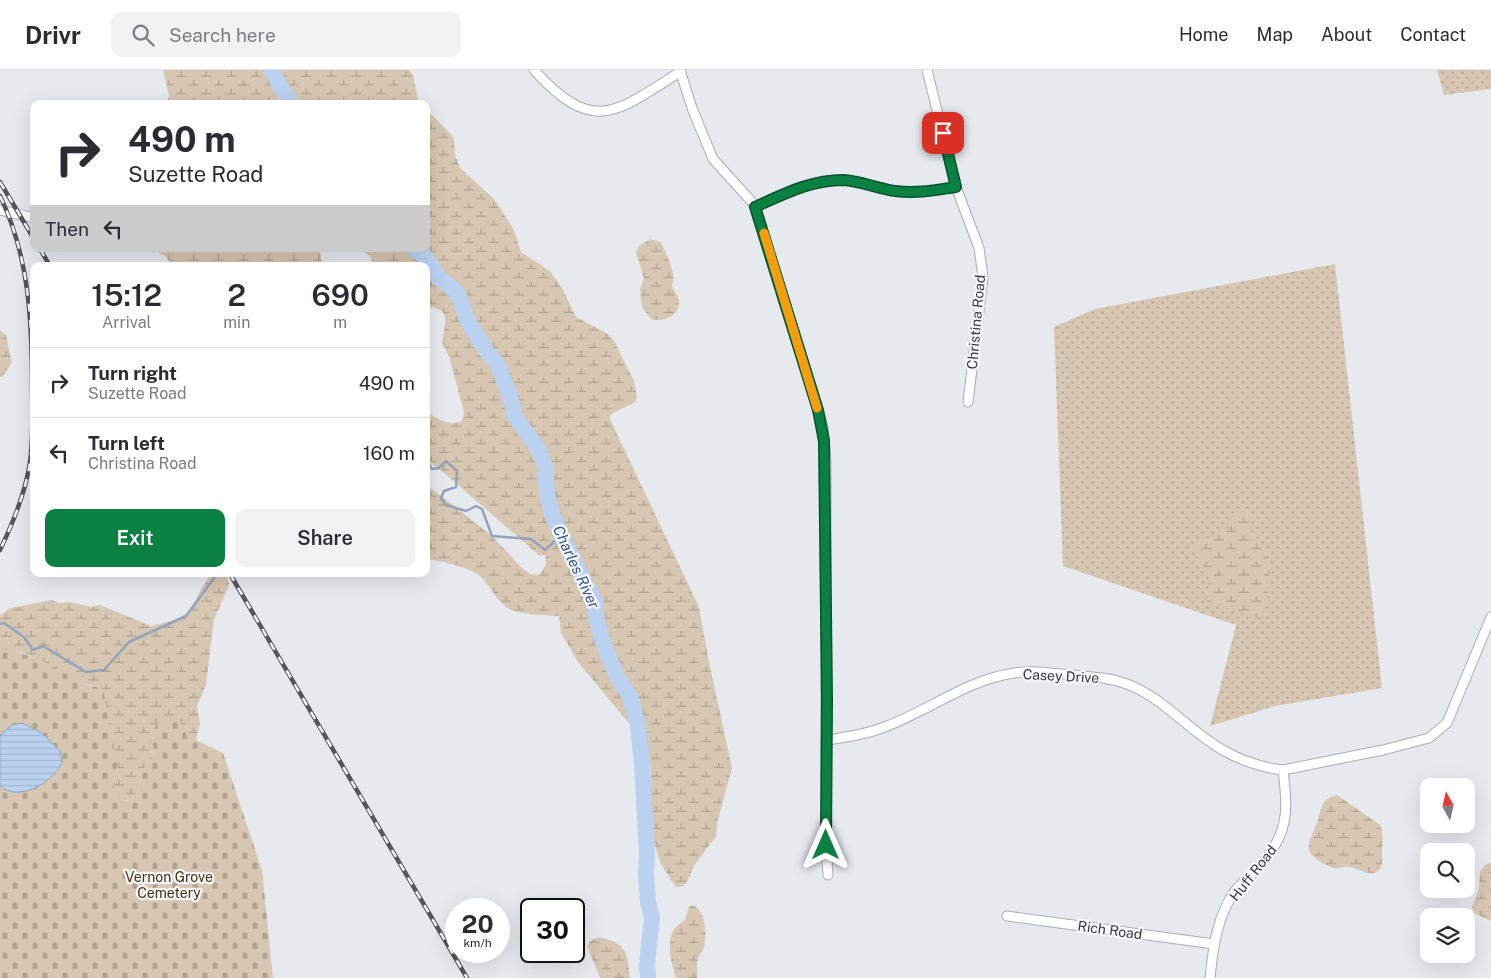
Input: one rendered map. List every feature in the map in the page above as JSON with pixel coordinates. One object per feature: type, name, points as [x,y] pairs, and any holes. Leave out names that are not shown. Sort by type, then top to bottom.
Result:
[{"type":"street","points":[[534,70],[558,94],[584,109],[598,112],[615,110],[627,105],[680,71],[713,159],[755,207],[784,295],[824,434],[826,461],[826,845],[828,875]]},
{"type":"street","name":"Christina Road","points":[[927,70],[956,187],[979,248],[983,277],[968,402]]},
{"type":"street","points":[[755,207],[796,189],[816,183],[843,180],[870,184],[894,191],[922,193],[956,187]]},
{"type":"street","points":[[0,210],[30,217]]},
{"type":"street","name":"Casey Drive","points":[[827,740],[883,728],[975,684],[994,677],[1036,672],[1106,678],[1126,684],[1147,693],[1223,751],[1267,768],[1283,770],[1383,750],[1429,738],[1447,724],[1491,617]]},
{"type":"street","name":"Huff Road","points":[[1210,978],[1214,944],[1222,915],[1235,890],[1261,865],[1281,835],[1285,818],[1286,796],[1283,770]]},
{"type":"street","name":"Rich Road","points":[[1007,916],[1214,944]]},
{"type":"green space","points":[[163,70],[409,70],[413,75],[418,100],[168,100],[169,96]]},
{"type":"green space","points":[[1437,70],[1491,70],[1491,89],[1444,95]]},
{"type":"green space","points":[[431,114],[454,138],[455,155],[460,168],[494,199],[514,230],[521,252],[550,271],[563,290],[576,317],[608,334],[614,341],[634,381],[637,397],[635,402],[611,414],[610,419],[699,607],[732,768],[718,819],[716,836],[694,866],[684,886],[675,886],[661,864],[655,846],[652,830],[651,770],[648,750],[633,728],[578,662],[561,633],[559,616],[526,613],[509,609],[477,574],[455,565],[430,560],[430,487],[492,536],[530,574],[539,575],[546,565],[545,554],[540,556],[430,462],[430,413],[448,423],[457,423],[462,421],[464,412],[449,357],[442,342],[445,316],[442,311],[433,307],[430,308],[430,262],[373,262],[369,255],[363,252],[430,252]]},
{"type":"green space","points":[[651,239],[661,242],[666,252],[672,270],[672,286],[679,303],[673,315],[658,320],[653,320],[642,306],[640,290],[644,278],[636,252],[639,246]]},
{"type":"green space","points":[[158,252],[320,252],[322,262],[170,262]]},
{"type":"green space","points":[[1335,264],[1382,688],[1275,706],[1210,726],[1236,625],[1063,566],[1054,327],[1095,309]]},
{"type":"green space","points":[[0,330],[6,335],[12,363],[2,377],[0,377]]},
{"type":"green space","points":[[1246,510],[1250,515],[1253,533],[1270,563],[1268,593],[1263,611],[1263,621],[1249,614],[1208,603],[1206,597],[1209,581],[1208,575],[1190,551],[1191,547],[1195,544],[1228,529],[1234,517]]},
{"type":"green space","points":[[208,577],[228,577],[229,586],[214,619],[206,685],[197,706],[200,724],[196,740],[189,740],[186,733],[152,734],[154,757],[142,770],[138,790],[132,800],[122,801],[114,794],[113,782],[118,768],[94,686],[71,678],[26,654],[14,651],[0,651],[0,615],[11,608],[51,600],[59,603],[69,602],[92,607],[100,605],[151,626],[183,618],[190,613],[201,589]]},
{"type":"green space","name":"Vernon Grove Cemetery","points":[[10,650],[39,659],[84,684],[103,689],[118,768],[113,782],[114,793],[122,801],[132,800],[138,790],[142,770],[154,757],[152,733],[159,721],[172,719],[180,722],[189,740],[196,740],[223,753],[262,870],[273,978],[0,978],[0,651]]},
{"type":"green space","points":[[1337,795],[1380,825],[1382,861],[1379,870],[1376,872],[1368,873],[1349,867],[1331,867],[1316,859],[1309,850],[1310,839],[1323,804],[1328,798]]},
{"type":"green space","points":[[1491,863],[1491,921],[1475,913],[1475,908],[1472,907],[1479,888],[1480,872],[1485,865]]},
{"type":"green space","points":[[692,905],[697,908],[703,917],[705,929],[704,947],[697,960],[697,978],[676,978],[670,954],[670,939],[678,925],[685,920],[689,907]]},
{"type":"green space","points":[[600,937],[616,943],[624,951],[627,956],[630,978],[600,978],[587,946],[591,940]]},
{"type":"water","points":[[22,723],[42,733],[60,751],[62,763],[51,777],[35,788],[17,792],[8,791],[0,786],[0,735],[12,725]]},
{"type":"waterway","name":"Charles River","points":[[272,70],[289,100]]},
{"type":"waterway","name":"Charles River","points":[[419,252],[429,262]]},
{"type":"waterway","name":"Charles River","points":[[430,264],[439,278],[457,292],[469,323],[485,349],[498,365],[512,402],[514,415],[538,449],[545,466],[547,495],[552,514],[596,604],[596,618],[602,639],[617,677],[630,696],[638,726],[642,764],[647,853],[646,875],[648,902],[652,917],[647,965],[648,978]]},
{"type":"waterway","points":[[430,465],[432,469],[439,468],[446,461],[457,471],[456,487],[444,491],[441,498],[446,505],[466,511],[476,506],[482,509],[492,536],[531,539],[545,550],[556,540],[566,545]]},
{"type":"waterway","points":[[0,624],[4,623],[24,637],[33,650],[43,646],[86,672],[104,670],[129,642],[186,616],[215,577]]},
{"type":"railway","points":[[0,182],[30,232]]},
{"type":"railway","points":[[0,196],[10,219],[23,265],[30,312]]},
{"type":"railway","points":[[42,252],[48,262]]},
{"type":"railway","points":[[0,550],[21,500],[30,463]]},
{"type":"railway","points":[[232,577],[467,978]]},
{"type":"slow traffic","points":[[764,233],[817,408]]},
{"type":"route","points":[[826,845],[826,461],[823,428],[784,295],[755,207],[796,189],[816,183],[843,180],[870,184],[894,191],[922,193],[956,187],[943,133]]}]
